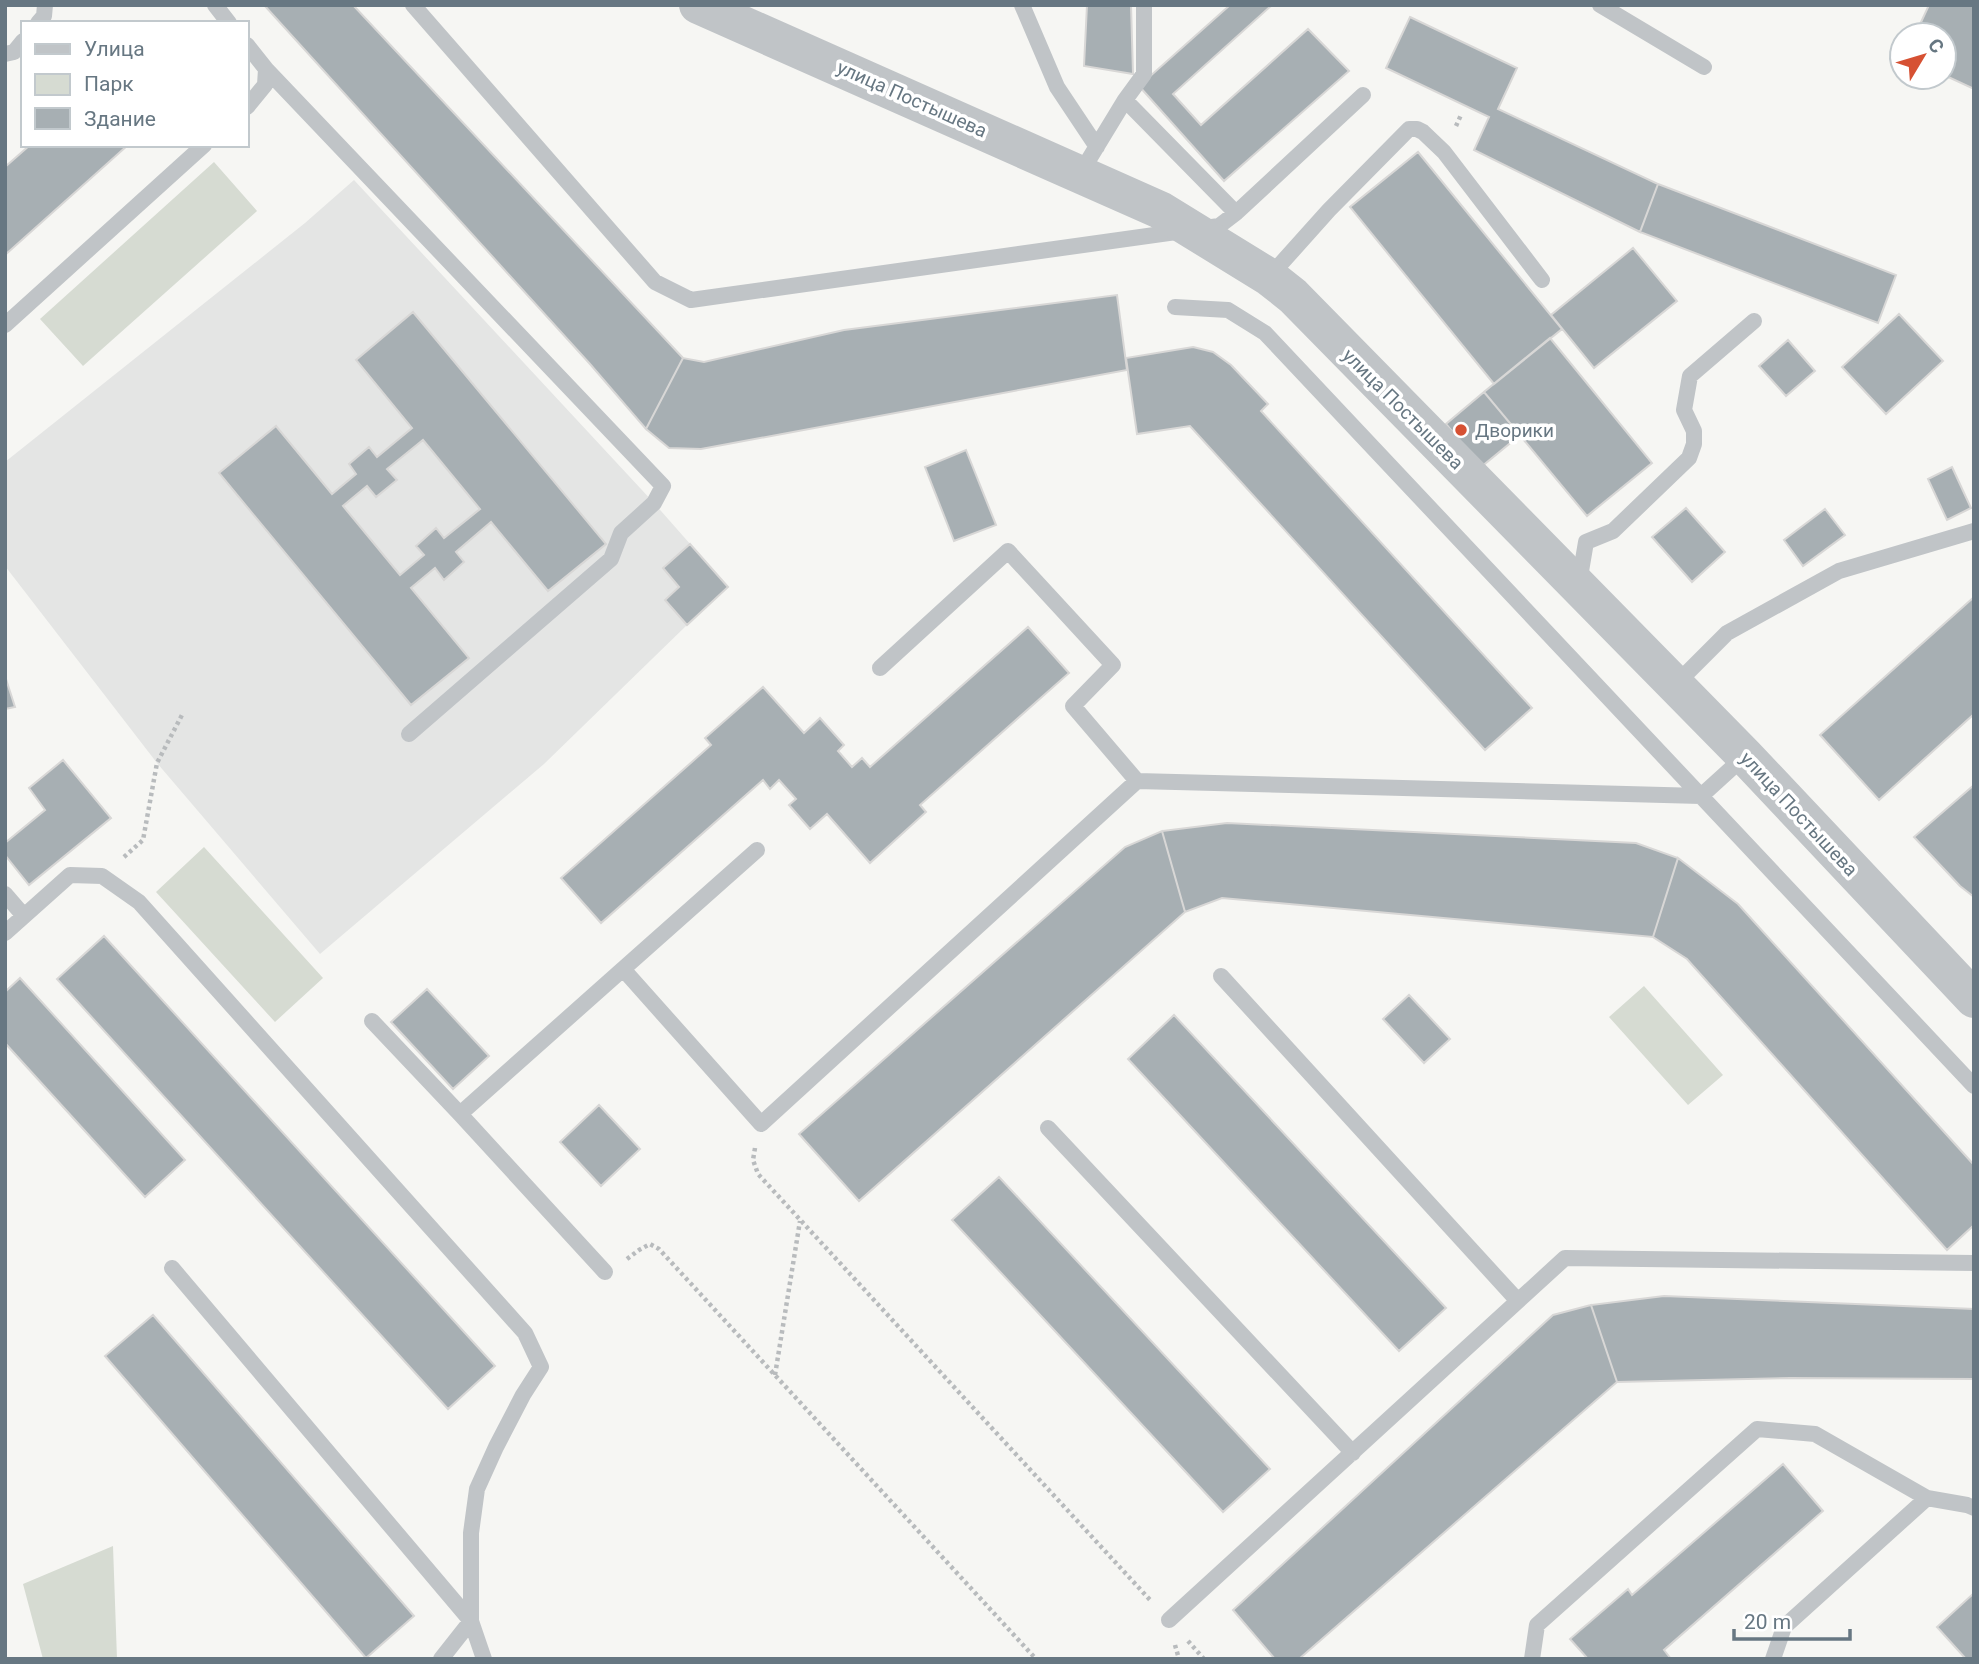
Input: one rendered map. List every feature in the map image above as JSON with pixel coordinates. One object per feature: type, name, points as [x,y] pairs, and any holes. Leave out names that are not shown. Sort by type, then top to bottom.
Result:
[{"type":"street","name":"улица Постышева","points":[[698,5],[1089,160],[1160,210],[1269,277],[1293,296],[1745,756],[1974,999]]},
{"type":"lane","points":[[40,21],[44,16],[45,5]]},
{"type":"lane","points":[[215,5],[227,21]]},
{"type":"lane","points":[[413,5],[655,282],[691,300],[1219,226],[1236,214],[1363,95]]},
{"type":"lane","points":[[1022,5],[1089,160]]},
{"type":"lane","points":[[1089,160],[1144,74],[1144,5]]},
{"type":"lane","points":[[1600,5],[1704,67]]},
{"type":"lane","points":[[5,54],[14,52],[21,43]]},
{"type":"lane","points":[[248,46],[266,69],[663,486],[654,503],[621,533],[611,559],[409,734]]},
{"type":"lane","points":[[248,106],[265,85],[266,69]]},
{"type":"lane","points":[[1125,100],[1236,214]]},
{"type":"lane","points":[[1269,277],[1329,210],[1409,129],[1417,129],[1444,152],[1542,280]]},
{"type":"lane","points":[[5,326],[202,147]]},
{"type":"lane","points":[[1175,307],[1228,310],[1265,333],[1974,1086]]},
{"type":"lane","points":[[1578,586],[1586,542],[1613,531],[1689,458],[1694,444],[1694,431],[1684,410],[1690,376],[1754,321]]},
{"type":"lane","points":[[1675,685],[1727,633],[1839,571],[1974,531]]},
{"type":"lane","points":[[880,668],[1008,551],[1113,665],[1073,706],[1137,781]]},
{"type":"lane","points":[[623,969],[761,1124],[1137,781],[1701,796],[1745,756]]},
{"type":"lane","points":[[460,1114],[757,850]]},
{"type":"lane","points":[[5,933],[70,875],[103,876],[139,902],[525,1332],[541,1367],[523,1395],[477,1489],[471,1533],[471,1621],[484,1659]]},
{"type":"lane","points":[[5,894],[24,916]]},
{"type":"lane","points":[[1221,976],[1518,1301]]},
{"type":"lane","points":[[372,1021],[605,1272]]},
{"type":"lane","points":[[1048,1128],[1353,1453]]},
{"type":"lane","points":[[1169,1620],[1564,1258],[1974,1264]]},
{"type":"lane","points":[[172,1268],[471,1621]]},
{"type":"lane","points":[[1532,1659],[1537,1625],[1757,1429],[1815,1434],[1927,1498],[1974,1508]]},
{"type":"lane","points":[[1773,1659],[1784,1627],[1927,1498]]},
{"type":"lane","points":[[441,1659],[471,1621]]},
{"type":"path","points":[[103,876],[143,840],[157,763],[183,713]]},
{"type":"path","points":[[761,1124],[753,1160],[758,1174],[1204,1659]]},
{"type":"path","points":[[775,1376],[800,1221]]},
{"type":"path","points":[[605,1272],[650,1244],[659,1249],[1036,1659]]},
{"type":"shaded area","points":[[354,180],[654,503],[728,587],[544,764],[320,954],[157,763],[5,566],[5,462],[305,223]]},
{"type":"green space","points":[[214,162],[257,211],[83,366],[40,319]]},
{"type":"green space","points":[[204,847],[323,978],[275,1022],[156,892]]},
{"type":"green space","points":[[1644,986],[1723,1075],[1688,1105],[1609,1017]]},
{"type":"green space","points":[[113,1546],[117,1659],[43,1659],[23,1584]]},
{"type":"building","points":[[264,5],[353,5],[683,358],[646,429],[590,364]]},
{"type":"building","points":[[1087,5],[1131,5],[1133,74],[1084,66]]},
{"type":"building","points":[[1230,5],[1272,5],[1173,94],[1201,125],[1308,29],[1349,71],[1224,181],[1139,86]]},
{"type":"building","points":[[1929,5],[1974,5],[1974,89],[1958,82],[1958,21],[1922,21]]},
{"type":"building","points":[[1410,17],[1517,68],[1498,109],[1658,184],[1640,232],[1474,150],[1489,117],[1386,68]]},
{"type":"building","points":[[28,147],[126,147],[5,255],[5,167]]},
{"type":"building","points":[[1418,152],[1562,329],[1494,384],[1350,207]]},
{"type":"building","points":[[1658,184],[1896,275],[1878,323],[1640,232]]},
{"type":"building","points":[[1633,248],[1677,301],[1594,368],[1551,315]]},
{"type":"building","points":[[1117,295],[1127,370],[701,449],[669,448],[646,429],[683,358],[704,362],[844,330]]},
{"type":"building","points":[[413,312],[606,544],[548,591],[491,522],[456,552],[464,562],[444,580],[435,568],[411,588],[469,658],[411,705],[219,473],[276,426],[332,494],[356,474],[349,464],[369,447],[377,457],[412,428],[356,360]],"holes":[[[423,440],[480,509],[444,538],[436,528],[416,546],[424,555],[400,575],[343,506],[367,486],[376,497],[397,480],[387,469]]]},
{"type":"building","points":[[1899,314],[1943,361],[1886,414],[1842,367]]},
{"type":"building","points":[[1550,338],[1652,463],[1587,516],[1484,392]]},
{"type":"building","points":[[1788,340],[1815,371],[1786,396],[1759,366]]},
{"type":"building","points":[[1193,347],[1213,352],[1231,365],[1268,404],[1261,411],[1532,708],[1485,750],[1190,426],[1137,434],[1126,358]]},
{"type":"building","points":[[1484,392],[1520,435],[1481,467],[1446,424]]},
{"type":"building","points":[[966,450],[996,525],[954,541],[925,467]]},
{"type":"building","points":[[1952,467],[1971,508],[1947,520],[1928,479]]},
{"type":"building","points":[[1686,508],[1725,552],[1692,582],[1652,537]]},
{"type":"building","points":[[1825,509],[1845,535],[1803,566],[1784,540]]},
{"type":"building","points":[[690,544],[728,587],[687,625],[665,600],[679,587],[663,568]]},
{"type":"building","points":[[1974,597],[1974,714],[1879,800],[1820,735]]},
{"type":"building","points":[[1028,627],[1069,673],[920,805],[926,812],[870,863],[827,814],[810,829],[789,805],[796,799],[779,780],[770,789],[763,780],[601,923],[561,878],[711,745],[705,738],[763,687],[804,733],[820,718],[844,745],[838,751],[852,767],[862,758],[870,767]]},
{"type":"building","points":[[5,676],[15,707],[5,709]]},
{"type":"building","points":[[63,760],[111,818],[29,885],[5,855],[5,843],[45,810],[29,788]]},
{"type":"building","points":[[1974,785],[1974,897],[1960,886],[1914,837]]},
{"type":"building","points":[[1227,823],[1636,843],[1678,858],[1653,937],[1222,898],[1185,912],[1162,831]]},
{"type":"building","points":[[1162,831],[1185,912],[859,1201],[799,1134],[1125,847]]},
{"type":"building","points":[[1678,858],[1738,904],[1974,1165],[1974,1225],[1947,1250],[1687,959],[1653,937]]},
{"type":"building","points":[[104,936],[495,1366],[448,1409],[57,979]]},
{"type":"building","points":[[20,978],[185,1160],[145,1197],[5,1043],[5,992]]},
{"type":"building","points":[[427,989],[489,1056],[453,1089],[391,1022]]},
{"type":"building","points":[[1409,995],[1450,1039],[1424,1063],[1383,1019]]},
{"type":"building","points":[[1174,1015],[1446,1308],[1399,1351],[1128,1059]]},
{"type":"building","points":[[599,1105],[640,1149],[601,1186],[560,1142]]},
{"type":"building","points":[[999,1177],[1270,1469],[1223,1512],[952,1220]]},
{"type":"building","points":[[1664,1296],[1974,1309],[1974,1379],[1790,1378],[1617,1382],[1591,1305]]},
{"type":"building","points":[[1591,1305],[1617,1382],[1299,1659],[1275,1659],[1233,1610],[1553,1315]]},
{"type":"building","points":[[153,1315],[414,1616],[366,1658],[105,1356]]},
{"type":"building","points":[[1783,1464],[1823,1511],[1664,1650],[1671,1659],[1588,1659],[1570,1639],[1628,1589],[1632,1595]]},
{"type":"building","points":[[1974,1593],[1974,1659],[1966,1659],[1937,1627]]},
{"type":"place","name":"Дворики","points":[[1461,430]]}]
